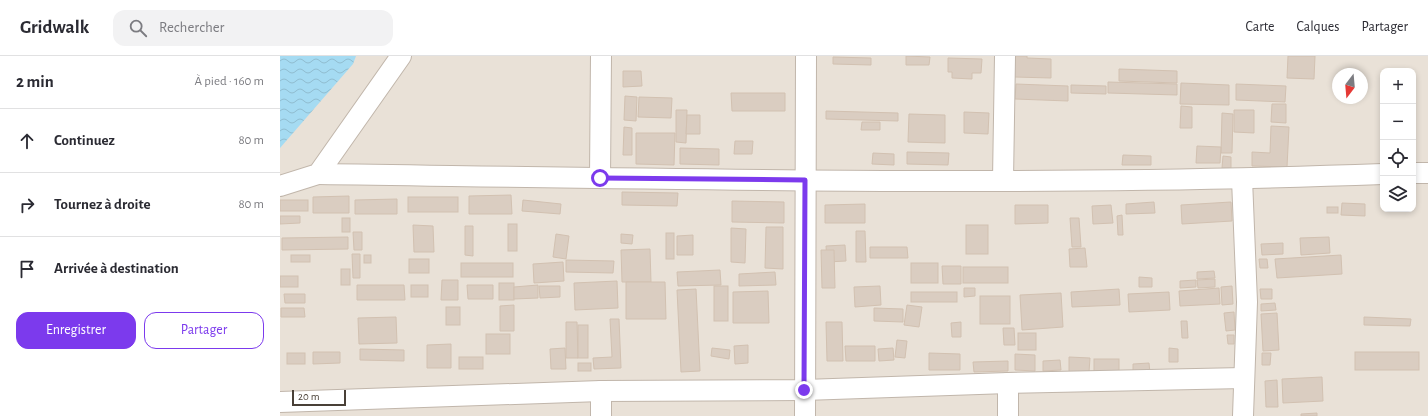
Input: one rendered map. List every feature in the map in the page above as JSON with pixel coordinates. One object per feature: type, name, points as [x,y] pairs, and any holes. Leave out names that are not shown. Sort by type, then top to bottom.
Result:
[{"type":"street","points":[[318,174],[401,56]]},
{"type":"street","points":[[600,178],[601,56]]},
{"type":"street","points":[[805,416],[806,56]]},
{"type":"street","points":[[1003,180],[1005,56]]},
{"type":"street","points":[[1416,173],[1428,173]]},
{"type":"street","points":[[280,186],[318,174],[805,180],[1242,179],[1380,174]]},
{"type":"street","points":[[1242,179],[1247,302],[1243,416]]},
{"type":"street","points":[[280,402],[601,391],[804,390],[1008,383],[1244,378]]},
{"type":"street","points":[[1008,383],[1008,416]]},
{"type":"street","points":[[601,391],[601,416]]},
{"type":"shaded area","points":[[280,56],[1428,56],[1428,416],[280,416]]},
{"type":"water","points":[[280,56],[356,56],[353,64],[280,148]]},
{"type":"building","points":[[906,56],[930,57],[929,65],[906,65]]},
{"type":"building","points":[[1015,56],[1051,59],[1051,78],[1014,77]]},
{"type":"building","points":[[1288,56],[1315,56],[1314,79],[1287,78]]},
{"type":"building","points":[[833,57],[871,58],[871,65],[833,64]]},
{"type":"building","points":[[948,58],[982,59],[981,73],[972,73],[972,79],[952,78],[952,72],[948,72]]},
{"type":"building","points":[[1119,69],[1177,71],[1177,83],[1119,81]]},
{"type":"building","points":[[623,71],[641,71],[642,86],[623,87]]},
{"type":"building","points":[[1108,82],[1177,84],[1177,95],[1108,93]]},
{"type":"building","points":[[1181,83],[1229,85],[1229,105],[1180,104]]},
{"type":"building","points":[[1016,84],[1068,86],[1068,101],[1015,99]]},
{"type":"building","points":[[1236,84],[1286,86],[1285,102],[1236,100]]},
{"type":"building","points":[[1071,85],[1106,86],[1106,94],[1071,93]]},
{"type":"building","points":[[731,93],[785,93],[785,111],[732,111]]},
{"type":"building","points":[[625,96],[637,97],[636,121],[624,120]]},
{"type":"building","points":[[639,97],[672,98],[671,118],[638,117]]},
{"type":"building","points":[[1272,104],[1286,104],[1286,123],[1271,122]]},
{"type":"building","points":[[1181,106],[1192,107],[1192,128],[1180,128]]},
{"type":"building","points":[[676,110],[687,110],[686,143],[676,142]]},
{"type":"building","points":[[1234,110],[1254,110],[1254,133],[1234,132]]},
{"type":"building","points":[[826,111],[898,113],[898,121],[826,119]]},
{"type":"building","points":[[964,112],[989,113],[988,134],[964,133]]},
{"type":"building","points":[[1222,113],[1233,114],[1232,153],[1221,153]]},
{"type":"building","points":[[909,114],[945,115],[945,143],[908,142]]},
{"type":"building","points":[[687,115],[700,115],[700,134],[686,134]]},
{"type":"building","points":[[862,122],[880,122],[880,130],[861,130]]},
{"type":"building","points":[[1271,126],[1289,127],[1287,167],[1252,166],[1252,152],[1270,153]]},
{"type":"building","points":[[624,127],[632,128],[632,155],[623,155]]},
{"type":"building","points":[[636,133],[675,133],[674,165],[636,164]]},
{"type":"building","points":[[735,141],[753,141],[752,154],[734,154]]},
{"type":"building","points":[[1197,146],[1221,147],[1220,163],[1196,163]]},
{"type":"building","points":[[680,148],[719,149],[719,165],[680,164]]},
{"type":"building","points":[[907,152],[949,153],[948,165],[907,164]]},
{"type":"building","points":[[873,153],[894,154],[894,165],[872,164]]},
{"type":"building","points":[[1123,155],[1151,156],[1151,165],[1122,165]]},
{"type":"building","points":[[1223,156],[1231,157],[1231,168],[1222,168]]},
{"type":"building","points":[[622,192],[678,193],[677,206],[622,205]]},
{"type":"building","points":[[511,195],[512,214],[469,214],[469,196]]},
{"type":"building","points":[[349,196],[349,213],[313,213],[313,197]]},
{"type":"building","points":[[408,197],[458,197],[458,212],[408,212]]},
{"type":"building","points":[[397,199],[397,214],[355,214],[355,200]]},
{"type":"building","points":[[280,200],[308,200],[308,211],[280,211]]},
{"type":"building","points":[[523,200],[561,204],[560,214],[522,211]]},
{"type":"building","points":[[732,201],[784,202],[784,223],[732,222]]},
{"type":"building","points":[[1154,202],[1155,213],[1126,214],[1126,204]]},
{"type":"building","points":[[1231,202],[1232,221],[1182,224],[1181,205]]},
{"type":"building","points":[[1342,203],[1365,204],[1365,216],[1341,215]]},
{"type":"building","points":[[865,204],[865,223],[825,223],[825,205]]},
{"type":"building","points":[[1015,205],[1048,205],[1048,223],[1015,224]]},
{"type":"building","points":[[1111,205],[1113,223],[1093,224],[1092,206]]},
{"type":"building","points":[[1327,207],[1338,207],[1338,213],[1327,213]]},
{"type":"building","points":[[1122,215],[1123,235],[1118,235],[1117,216]]},
{"type":"building","points":[[280,216],[300,216],[300,223],[280,224]]},
{"type":"building","points":[[342,218],[350,218],[350,232],[342,232]]},
{"type":"building","points":[[1070,218],[1079,218],[1081,247],[1072,247]]},
{"type":"building","points":[[508,224],[517,224],[517,251],[508,251]]},
{"type":"building","points":[[413,225],[433,226],[434,252],[414,252]]},
{"type":"building","points":[[966,225],[988,225],[988,254],[966,254]]},
{"type":"building","points":[[465,226],[473,226],[473,256],[465,255]]},
{"type":"building","points":[[766,227],[783,227],[783,269],[765,268]]},
{"type":"building","points":[[731,228],[746,229],[745,263],[731,262]]},
{"type":"building","points":[[856,231],[865,231],[866,262],[856,262]]},
{"type":"building","points":[[353,232],[362,232],[362,250],[354,250]]},
{"type":"building","points":[[666,233],[674,233],[674,259],[666,259]]},
{"type":"building","points":[[556,234],[569,236],[566,259],[553,257]]},
{"type":"building","points":[[621,234],[633,235],[632,244],[621,243]]},
{"type":"building","points":[[693,235],[693,255],[677,255],[677,236]]},
{"type":"building","points":[[348,237],[348,249],[282,250],[282,238]]},
{"type":"building","points":[[1329,237],[1330,253],[1301,255],[1300,238]]},
{"type":"building","points":[[1283,243],[1283,254],[1262,255],[1261,244]]},
{"type":"building","points":[[845,245],[846,261],[827,262],[826,246]]},
{"type":"building","points":[[870,247],[907,247],[908,258],[870,258]]},
{"type":"building","points":[[1085,248],[1087,267],[1070,267],[1069,249]]},
{"type":"building","points":[[650,249],[651,282],[622,282],[621,250]]},
{"type":"building","points":[[821,250],[834,250],[835,288],[822,288]]},
{"type":"building","points":[[352,254],[360,254],[360,278],[353,278]]},
{"type":"building","points":[[291,255],[310,255],[310,262],[291,262]]},
{"type":"building","points":[[364,255],[371,255],[371,263],[364,263]]},
{"type":"building","points":[[1341,255],[1342,274],[1277,278],[1275,259]]},
{"type":"building","points":[[409,259],[429,259],[429,273],[409,273]]},
{"type":"building","points":[[1259,259],[1267,259],[1268,268],[1260,268]]},
{"type":"building","points":[[566,260],[614,261],[613,273],[566,272]]},
{"type":"building","points":[[563,262],[564,281],[534,283],[533,264]]},
{"type":"building","points":[[461,263],[513,263],[513,277],[461,277]]},
{"type":"building","points":[[911,263],[938,263],[938,283],[911,283]]},
{"type":"building","points":[[942,266],[961,266],[961,284],[943,284]]},
{"type":"building","points":[[963,267],[1008,267],[1008,283],[963,283]]},
{"type":"building","points":[[341,269],[350,269],[350,285],[341,285]]},
{"type":"building","points":[[720,270],[721,285],[678,286],[677,272]]},
{"type":"building","points":[[1214,271],[1215,278],[1197,279],[1197,272]]},
{"type":"building","points":[[775,272],[776,285],[739,286],[739,274]]},
{"type":"building","points":[[280,276],[298,276],[298,287],[280,287]]},
{"type":"building","points":[[1139,277],[1152,278],[1152,287],[1139,287]]},
{"type":"building","points":[[1215,279],[1215,287],[1198,288],[1197,280]]},
{"type":"building","points":[[442,280],[458,280],[458,300],[441,300]]},
{"type":"building","points":[[1196,280],[1196,287],[1180,288],[1180,281]]},
{"type":"building","points":[[617,281],[618,308],[575,310],[574,283]]},
{"type":"building","points":[[626,282],[665,282],[666,319],[626,319]]},
{"type":"building","points":[[499,283],[514,283],[514,300],[499,300]]},
{"type":"building","points":[[357,285],[404,285],[405,300],[357,300]]},
{"type":"building","points":[[411,285],[428,285],[428,297],[411,297]]},
{"type":"building","points":[[467,285],[493,285],[493,299],[468,299]]},
{"type":"building","points":[[538,285],[538,298],[514,299],[514,287]]},
{"type":"building","points":[[539,286],[560,286],[560,297],[540,298]]},
{"type":"building","points":[[714,286],[728,286],[728,321],[714,321]]},
{"type":"building","points":[[880,286],[881,305],[855,307],[854,287]]},
{"type":"building","points":[[1232,286],[1233,304],[1222,305],[1221,287]]},
{"type":"building","points":[[964,288],[975,288],[975,296],[964,297]]},
{"type":"building","points":[[1219,288],[1220,304],[1180,306],[1179,291]]},
{"type":"building","points":[[696,289],[700,371],[681,372],[677,290]]},
{"type":"building","points":[[1119,289],[1120,305],[1072,307],[1071,292]]},
{"type":"building","points":[[1260,289],[1272,289],[1272,299],[1261,299]]},
{"type":"building","points":[[768,291],[769,323],[733,323],[733,292]]},
{"type":"building","points":[[911,292],[957,292],[957,302],[911,302]]},
{"type":"building","points":[[1169,292],[1170,310],[1129,312],[1128,294]]},
{"type":"building","points":[[1061,293],[1063,327],[1022,330],[1020,295]]},
{"type":"building","points":[[284,294],[305,294],[305,303],[285,303]]},
{"type":"building","points":[[980,296],[1010,296],[1010,324],[980,324]]},
{"type":"building","points":[[1275,303],[1276,310],[1261,311],[1261,304]]},
{"type":"building","points":[[514,305],[514,331],[500,331],[500,306]]},
{"type":"building","points":[[907,305],[922,307],[919,327],[904,325]]},
{"type":"building","points":[[446,307],[460,307],[460,325],[446,325]]},
{"type":"building","points":[[281,308],[304,308],[305,317],[281,317]]},
{"type":"building","points":[[874,308],[903,309],[903,322],[874,321]]},
{"type":"building","points":[[1234,312],[1235,330],[1226,331],[1224,313]]},
{"type":"building","points":[[1277,313],[1279,350],[1263,351],[1261,314]]},
{"type":"building","points":[[396,317],[397,343],[359,344],[358,318]]},
{"type":"building","points":[[1364,317],[1411,319],[1410,326],[1364,325]]},
{"type":"building","points":[[610,319],[619,319],[621,368],[594,369],[593,358],[612,357]]},
{"type":"building","points":[[1181,321],[1187,321],[1188,338],[1182,338]]},
{"type":"building","points":[[566,322],[577,322],[578,358],[566,358]]},
{"type":"building","points":[[826,322],[842,322],[843,361],[827,361]]},
{"type":"building","points":[[961,322],[961,337],[952,337],[951,323]]},
{"type":"building","points":[[578,325],[588,325],[588,358],[578,358]]},
{"type":"building","points":[[1003,328],[1014,328],[1015,345],[1004,345]]},
{"type":"building","points":[[1018,333],[1036,333],[1036,350],[1018,350]]},
{"type":"building","points":[[486,334],[510,334],[510,354],[486,354]]},
{"type":"building","points":[[1227,335],[1234,335],[1234,344],[1228,344]]},
{"type":"building","points":[[897,340],[907,341],[905,358],[895,357]]},
{"type":"building","points":[[451,344],[451,368],[427,368],[427,345]]},
{"type":"building","points":[[748,345],[748,363],[735,364],[734,346]]},
{"type":"building","points":[[845,346],[875,346],[875,361],[846,361]]},
{"type":"building","points":[[565,348],[566,369],[551,369],[550,349]]},
{"type":"building","points":[[712,348],[730,350],[729,359],[711,356]]},
{"type":"building","points":[[893,348],[894,360],[879,361],[878,349]]},
{"type":"building","points":[[1169,348],[1178,349],[1178,362],[1169,362]]},
{"type":"building","points":[[360,349],[404,350],[404,361],[360,360]]},
{"type":"building","points":[[313,352],[340,352],[340,363],[313,364]]},
{"type":"building","points":[[1355,352],[1419,352],[1419,370],[1355,370]]},
{"type":"building","points":[[287,353],[305,353],[305,364],[287,364]]},
{"type":"building","points":[[929,353],[960,354],[960,370],[929,370]]},
{"type":"building","points":[[1262,353],[1271,353],[1270,365],[1262,365]]},
{"type":"building","points":[[1015,354],[1035,355],[1035,371],[1015,370]]},
{"type":"building","points":[[459,357],[483,357],[483,369],[459,369]]},
{"type":"building","points":[[1069,357],[1090,358],[1089,372],[1069,372]]},
{"type":"building","points":[[1094,359],[1119,359],[1119,371],[1094,371]]},
{"type":"building","points":[[1060,360],[1061,370],[1043,371],[1043,361]]},
{"type":"building","points":[[1008,361],[1008,371],[974,372],[973,362]]},
{"type":"building","points":[[578,363],[591,363],[591,371],[578,371]]},
{"type":"building","points":[[1149,363],[1150,373],[1133,373],[1133,364]]},
{"type":"building","points":[[1322,377],[1323,401],[1283,403],[1282,379]]},
{"type":"building","points":[[1277,380],[1278,407],[1266,407],[1265,381]]},
{"type":"building","points":[[1317,413],[1317,416],[1301,416],[1301,414]]},
{"type":"route","points":[[600,178],[805,180],[804,390]]}]
